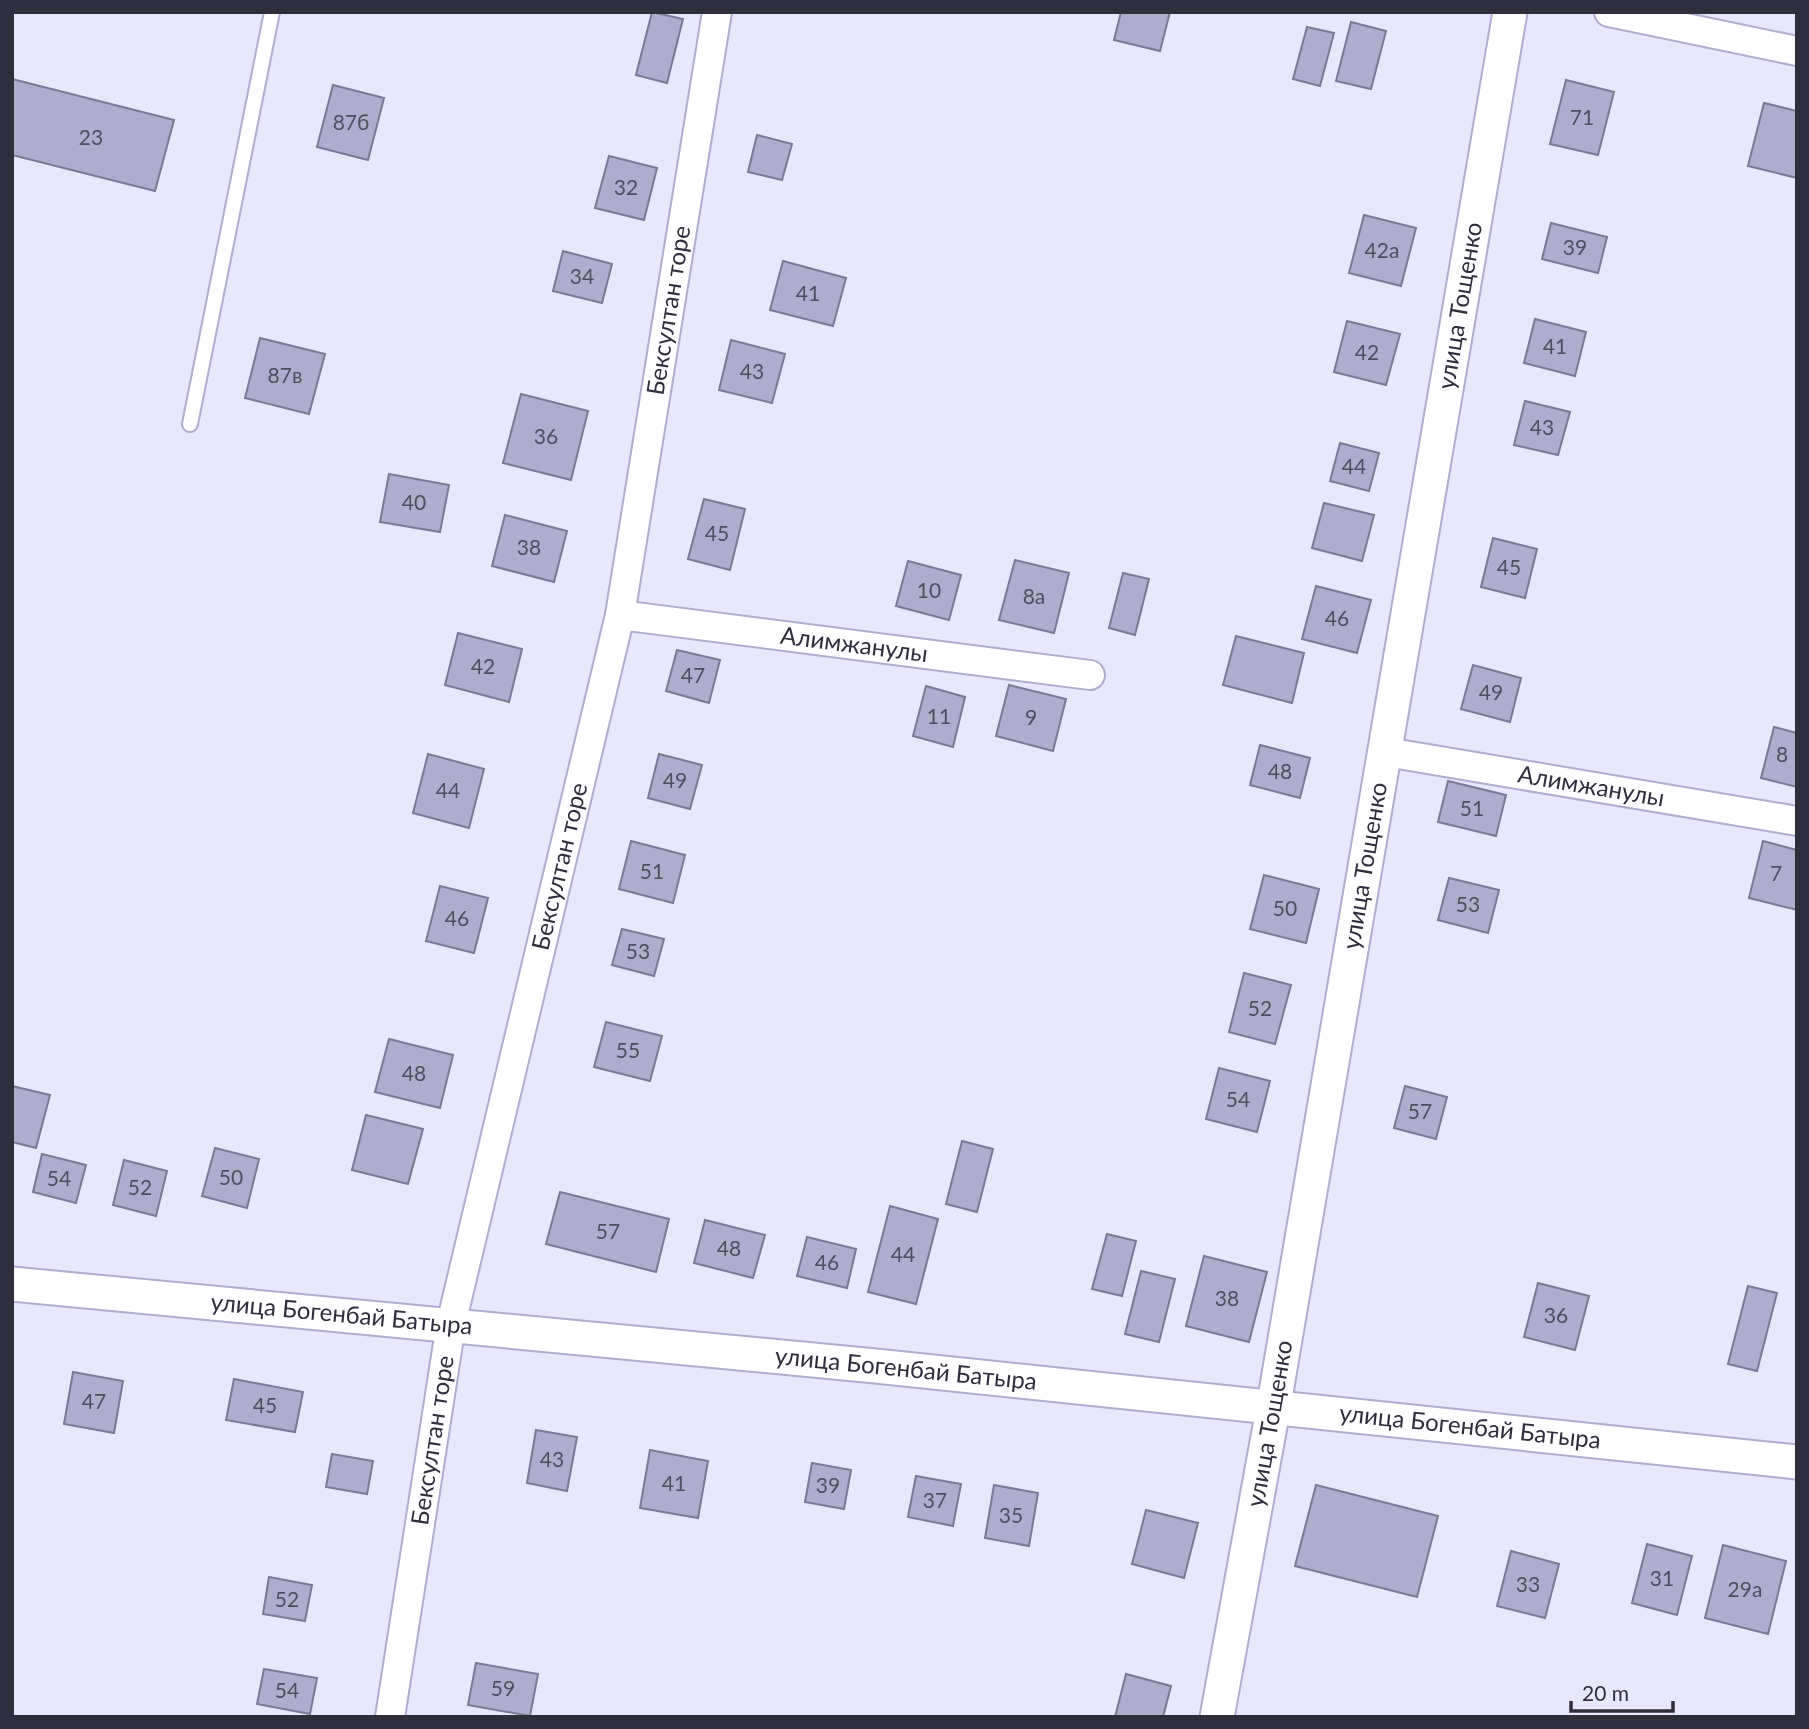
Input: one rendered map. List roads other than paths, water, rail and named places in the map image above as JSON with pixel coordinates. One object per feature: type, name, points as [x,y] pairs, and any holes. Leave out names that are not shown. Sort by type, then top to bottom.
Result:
[{"type":"street","name":"Бексултан торе","points":[[390,1717],[451,1324],[620,615],[717,12]]},
{"type":"street","name":"улица Тощенко","points":[[1217,1717],[1274,1404],[1510,12]]},
{"type":"street","points":[[1609,12],[1797,51]]},
{"type":"street","name":"Алимжанулы","points":[[620,615],[1090,675]]},
{"type":"street","name":"Алимжанулы","points":[[1385,752],[1797,821]]},
{"type":"street","name":"улица Богенбай Батыра","points":[[12,1284],[1274,1404],[1797,1462]]},
{"type":"lane","points":[[190,424],[272,12]]}]
